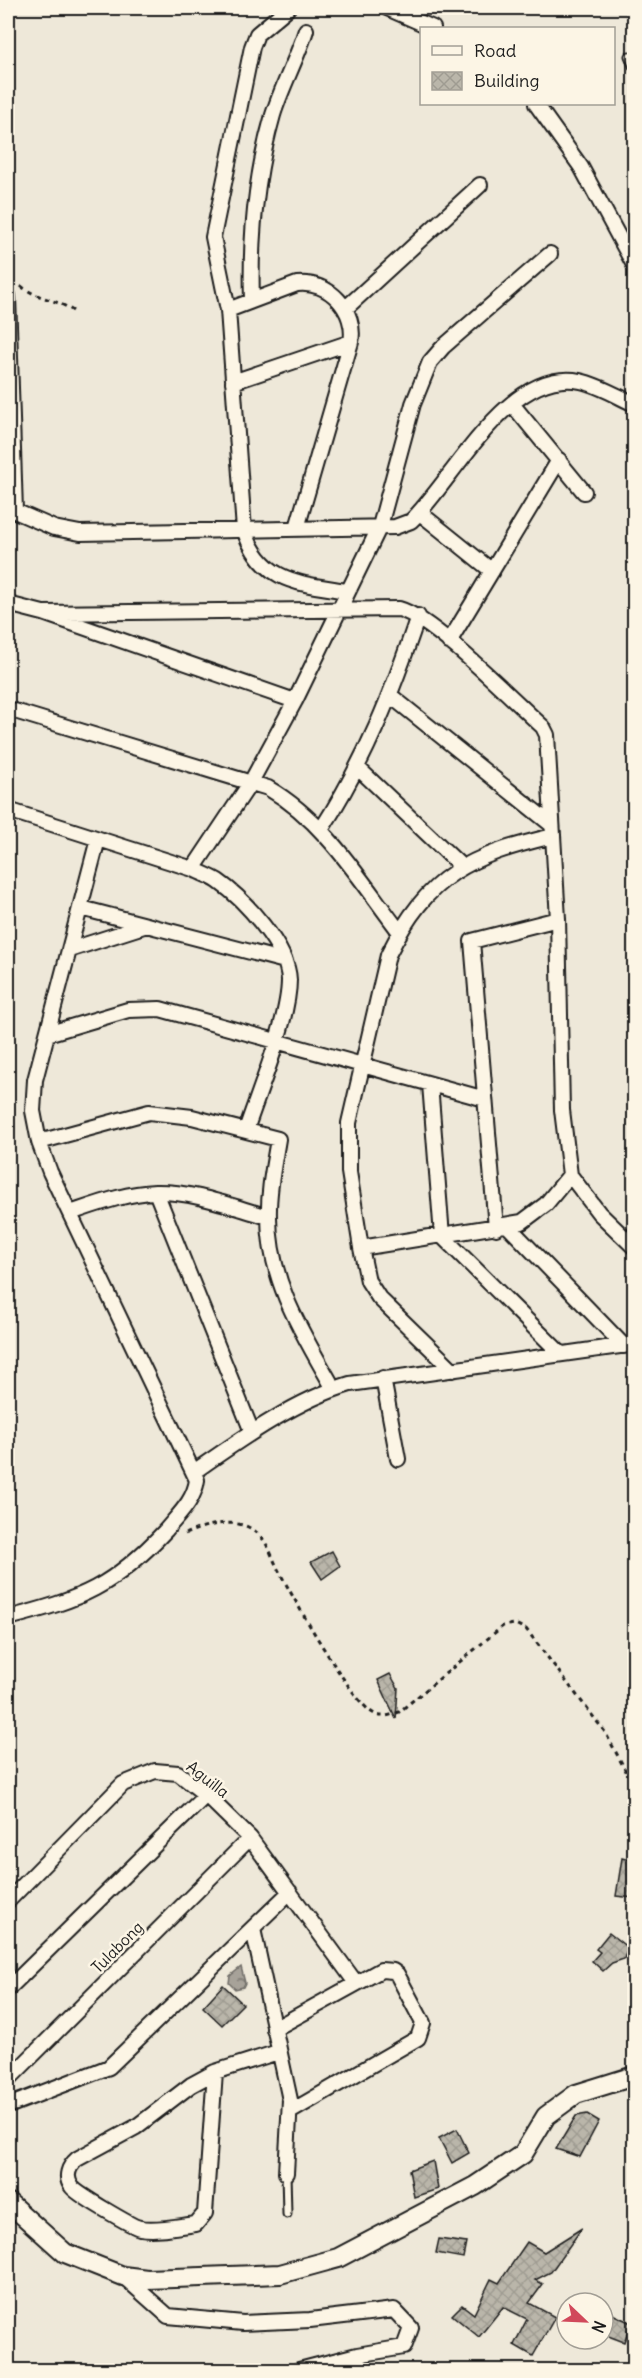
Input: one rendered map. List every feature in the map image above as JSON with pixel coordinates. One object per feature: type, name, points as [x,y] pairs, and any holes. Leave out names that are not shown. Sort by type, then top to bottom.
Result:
[{"type":"street","points":[[288,8],[257,34],[252,47],[214,220],[215,257],[228,310],[244,530],[249,545],[261,563],[276,575],[293,582],[347,591]]},
{"type":"street","points":[[387,8],[431,27]]},
{"type":"street","points":[[252,301],[250,259],[264,158],[273,115],[295,64],[306,30]]},
{"type":"street","points":[[537,105],[581,167],[634,265]]},
{"type":"street","points":[[346,308],[480,186]]},
{"type":"street","points":[[193,869],[251,782],[295,701],[380,526],[412,404],[430,362],[442,347],[550,254]]},
{"type":"street","points":[[228,310],[297,284],[309,282],[323,288],[346,308],[353,331],[351,342],[297,528]]},
{"type":"street","points":[[11,289],[9,354],[11,510],[54,528],[80,533],[404,525],[420,513],[485,430],[512,404],[543,384],[564,379],[581,381],[634,405]]},
{"type":"street","points":[[233,382],[351,342]]},
{"type":"street","points":[[512,404],[584,492]]},
{"type":"street","points":[[449,642],[559,460]]},
{"type":"street","points":[[420,513],[492,571]]},
{"type":"street","points":[[8,604],[43,613],[295,701]]},
{"type":"street","points":[[43,613],[399,609],[418,616],[543,728],[548,735],[558,919],[562,1110],[570,1175],[599,1213],[634,1247]]},
{"type":"street","points":[[321,830],[358,768],[391,696],[418,616]]},
{"type":"street","points":[[391,696],[553,830]]},
{"type":"street","points":[[8,709],[251,782],[286,799],[321,830],[399,931]]},
{"type":"street","points":[[358,768],[461,866]]},
{"type":"street","points":[[8,810],[193,869],[217,880],[234,895],[270,936],[285,961],[289,980],[275,1040],[246,1130]]},
{"type":"street","points":[[453,1370],[379,1298],[368,1281],[360,1248],[347,1147],[349,1123],[388,955],[399,931],[434,888],[461,866],[499,849],[553,830]]},
{"type":"street","points":[[8,1618],[85,1595],[108,1583],[164,1531],[189,1503],[195,1490],[195,1471],[70,1213],[39,1142],[33,1111],[35,1080],[98,839]]},
{"type":"street","points":[[81,908],[285,961]]},
{"type":"street","points":[[558,919],[472,941],[485,1099],[502,1227],[629,1345]]},
{"type":"street","points":[[69,950],[147,925]]},
{"type":"street","points":[[46,1034],[128,1010],[146,1008],[178,1012],[485,1099]]},
{"type":"street","points":[[430,1084],[442,1236],[560,1353]]},
{"type":"street","points":[[39,1142],[149,1112],[192,1117],[278,1139],[268,1217],[276,1275],[285,1299],[334,1389]]},
{"type":"street","points":[[360,1248],[502,1227],[534,1215],[570,1175]]},
{"type":"street","points":[[70,1213],[108,1200],[156,1192],[183,1194],[268,1217]]},
{"type":"street","points":[[156,1192],[252,1432]]},
{"type":"street","points":[[195,1471],[252,1432],[334,1389],[383,1378],[629,1345]]},
{"type":"street","points":[[383,1378],[398,1459]]},
{"type":"street","name":"Aguilla","points":[[8,1901],[123,1784],[155,1771],[178,1773],[206,1795],[250,1838],[356,1983]]},
{"type":"street","points":[[8,1989],[206,1795]]},
{"type":"street","name":"Tulabong","points":[[8,2080],[250,1838]]},
{"type":"street","points":[[8,2106],[109,2067],[290,1892]]},
{"type":"street","points":[[253,1929],[290,2100],[286,2173]]},
{"type":"street","points":[[274,2029],[381,1970],[393,1971],[423,2023],[421,2034],[290,2112]]},
{"type":"street","points":[[215,2072],[205,2213],[196,2224],[151,2229],[135,2227],[72,2188],[67,2175],[77,2158],[136,2127],[191,2085],[215,2072],[278,2052]]},
{"type":"street","points":[[8,2202],[65,2253],[123,2276],[147,2279],[280,2274],[338,2258],[475,2186],[523,2154],[546,2116],[576,2094],[634,2076]]},
{"type":"street","points":[[123,2276],[168,2316],[243,2323],[310,2320],[394,2310],[411,2328],[404,2347],[299,2370]]},
{"type":"lane","points":[[629,56],[634,68]]},
{"type":"lane","points":[[286,2173],[287,2214]]},
{"type":"path","points":[[11,289],[64,304],[73,311]]},
{"type":"path","points":[[164,1531],[175,1536],[202,1526],[231,1524],[255,1531],[265,1542],[295,1601],[346,1681],[364,1707],[375,1715],[386,1717],[399,1712],[503,1626],[515,1624],[526,1629],[605,1732],[634,1786]]},
{"type":"water","points":[[241,1967],[245,1983],[243,1987],[235,1989],[229,1983],[230,1976]]},
{"type":"building","points":[[332,1551],[340,1566],[322,1579],[311,1562]]},
{"type":"building","points":[[390,1674],[398,1688],[396,1719],[378,1680]]},
{"type":"building","points":[[622,1858],[634,1861],[634,1898],[616,1896]]},
{"type":"building","points":[[609,1933],[628,1948],[624,1959],[612,1963],[603,1971],[592,1961],[600,1952],[596,1949]]},
{"type":"building","points":[[223,1985],[243,2004],[222,2025],[203,2007]]},
{"type":"building","points":[[587,2114],[599,2121],[580,2157],[556,2149],[576,2116]]},
{"type":"building","points":[[457,2129],[469,2153],[452,2163],[439,2138]]},
{"type":"building","points":[[433,2161],[438,2189],[414,2197],[409,2170]]},
{"type":"building","points":[[582,2228],[551,2272],[535,2280],[543,2284],[529,2303],[555,2317],[533,2356],[514,2345],[527,2319],[503,2307],[479,2337],[452,2315],[462,2305],[474,2314],[491,2279],[499,2283],[527,2242],[544,2252]]},
{"type":"building","points":[[439,2239],[466,2243],[463,2258],[436,2253]]},
{"type":"building","points":[[615,2315],[631,2323],[624,2342],[615,2339]]}]
